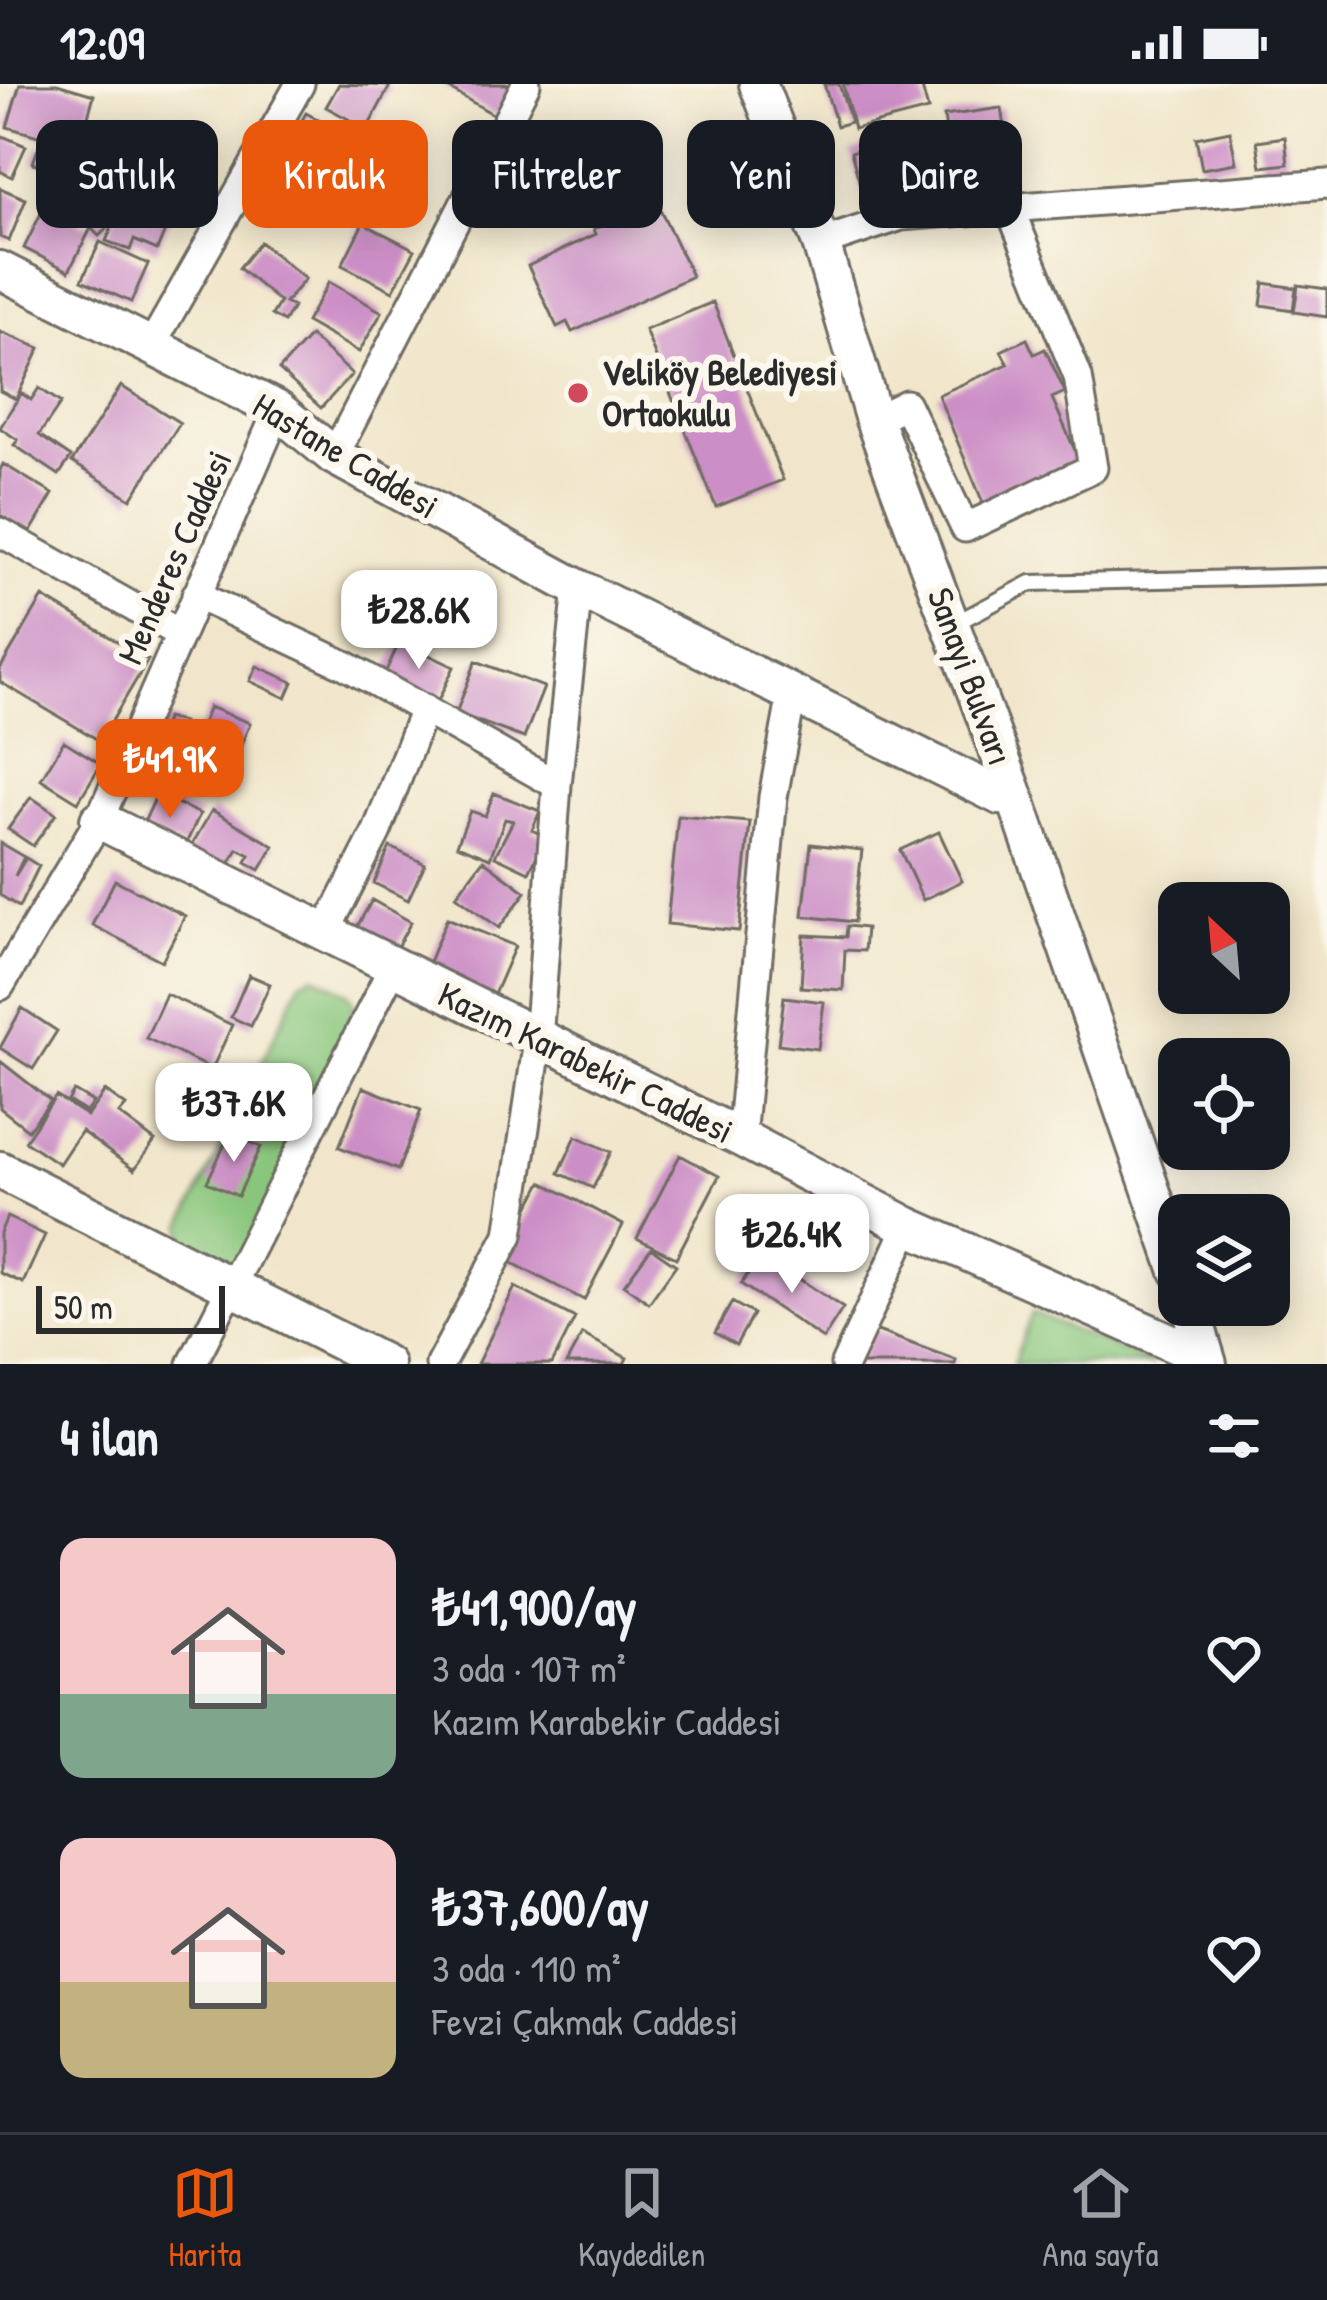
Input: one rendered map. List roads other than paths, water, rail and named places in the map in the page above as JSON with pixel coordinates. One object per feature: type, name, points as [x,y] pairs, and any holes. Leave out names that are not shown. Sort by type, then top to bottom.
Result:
[{"type":"street","points":[[151,346],[298,84]]},
{"type":"street","points":[[334,456],[526,84]]},
{"type":"street","name":"Sanayi Bulvarı","points":[[758,84],[821,243],[874,420],[1012,788],[1158,1209]]},
{"type":"street","points":[[1022,208],[1327,184]]},
{"type":"street","points":[[821,243],[865,228]]},
{"type":"street","points":[[874,420],[906,404],[964,527],[1093,468],[1078,377],[1018,228]]},
{"type":"street","name":"Hastane Caddesi","points":[[0,270],[278,410],[334,456],[578,588],[1000,796],[1012,788]]},
{"type":"street","name":"Menderes Caddesi","points":[[0,986],[99,820],[278,410]]},
{"type":"street","points":[[918,531],[957,513]]},
{"type":"street","points":[[0,532],[179,633]]},
{"type":"street","points":[[440,1364],[509,1235],[538,1040],[578,588]]},
{"type":"street","points":[[196,595],[345,665],[557,785]]},
{"type":"street","points":[[741,1138],[773,797],[792,694]]},
{"type":"street","points":[[325,933],[376,831],[424,709]]},
{"type":"street","name":"Kazım Karabekir Caddesi","points":[[99,820],[741,1138],[908,1226],[1207,1361]]},
{"type":"street","points":[[192,1364],[393,967]]},
{"type":"street","points":[[0,1170],[385,1364]]},
{"type":"street","points":[[845,1364],[908,1226]]},
{"type":"street","points":[[1196,1326],[1207,1361]]},
{"type":"lane","points":[[952,626],[1031,583],[1087,578],[1327,576]]},
{"type":"place","name":"Veliköy Belediyesi Ortaokulu","points":[[578,393]]}]
